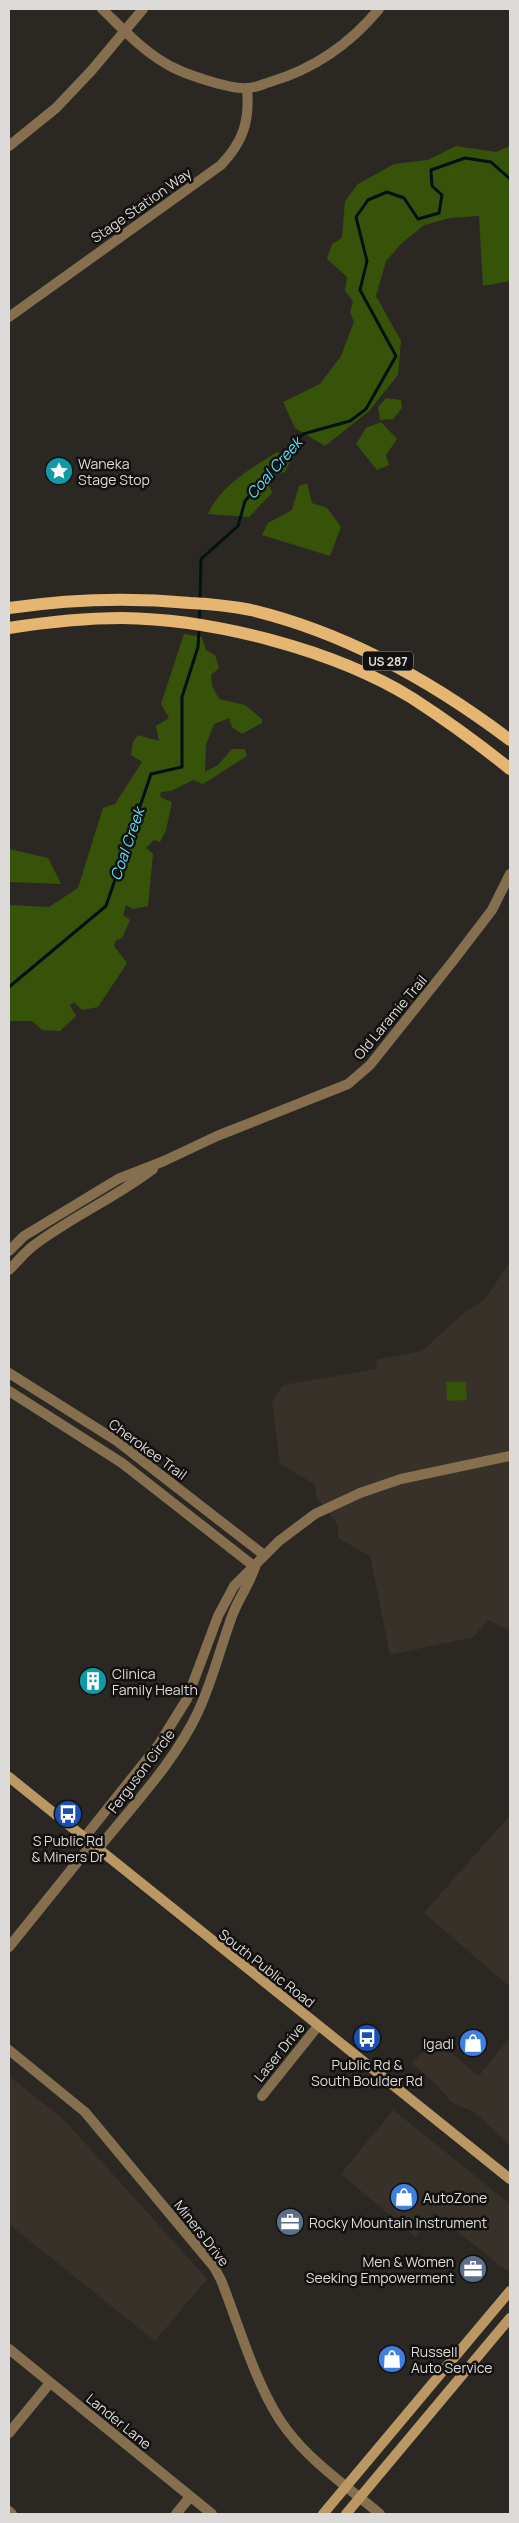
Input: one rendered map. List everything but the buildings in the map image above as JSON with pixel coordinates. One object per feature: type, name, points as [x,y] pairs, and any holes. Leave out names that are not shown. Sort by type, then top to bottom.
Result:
[{"type":"main road","name":"US 287","points":[[9,608],[85,599],[167,600],[250,610],[315,631],[403,668],[472,711],[510,740]]},
{"type":"main road","name":"US 287","points":[[9,628],[86,618],[163,620],[247,635],[308,652],[387,685],[411,698],[467,736],[510,769]]},
{"type":"street","points":[[102,9],[148,52],[183,73],[247,89],[292,75],[328,57],[367,23],[379,9]]},
{"type":"street","points":[[9,146],[56,108],[125,32],[143,9]]},
{"type":"street","name":"Stage Station Way","points":[[9,317],[222,166],[236,150],[244,134],[248,113],[247,89]]},
{"type":"street","name":"Old Laramie Trail","points":[[9,1251],[24,1236],[109,1184],[217,1136],[348,1084],[370,1065],[454,960],[492,910],[510,874]]},
{"type":"street","name":"Old Laramie Trail","points":[[9,1270],[32,1247],[56,1230],[133,1184],[164,1161]]},
{"type":"street","name":"Cherokee Trail","points":[[9,1373],[117,1441],[264,1555]]},
{"type":"street","name":"Cherokee Trail","points":[[9,1391],[122,1463],[255,1567]]},
{"type":"street","name":"Ferguson Circle","points":[[91,1844],[177,1717],[196,1679],[222,1608],[240,1579],[255,1567],[264,1555],[301,1523],[343,1499],[401,1479],[510,1456]]},
{"type":"street","name":"Ferguson Circle","points":[[91,1844],[163,1769],[191,1726],[206,1692],[232,1616],[251,1582],[255,1567]]},
{"type":"street","name":"South Public Road","points":[[9,1777],[510,2179]]},
{"type":"street","points":[[9,1947],[91,1844]]},
{"type":"street","name":"Laser Drive","points":[[262,2096],[318,2026]]},
{"type":"street","name":"Miners Drive","points":[[9,2050],[85,2112],[214,2267],[221,2280],[268,2401],[287,2430],[310,2455],[380,2514]]},
{"type":"street","points":[[323,2514],[510,2291]]},
{"type":"street","points":[[346,2514],[510,2318]]},
{"type":"street","name":"Lander Lane","points":[[9,2350],[212,2514]]},
{"type":"street","points":[[9,2433],[50,2384]]},
{"type":"street","points":[[176,2514],[190,2497]]},
{"type":"street","points":[[9,2511],[12,2514]]},
{"type":"shaded area","points":[[510,1262],[510,1630],[488,1620],[473,1637],[390,1655],[370,1556],[338,1538],[338,1525],[317,1498],[314,1484],[280,1464],[272,1401],[283,1385],[377,1369],[376,1360],[422,1351],[463,1314],[485,1299]]},
{"type":"shaded area","points":[[510,1815],[510,1987],[424,1913]]},
{"type":"shaded area","points":[[510,2037],[510,2146],[476,2113],[451,2102],[438,2086],[412,2063],[435,2040],[479,2076]]},
{"type":"shaded area","points":[[9,2076],[64,2120],[207,2279],[155,2341],[9,2224]]},
{"type":"shaded area","points":[[393,2110],[510,2204],[510,2267],[507,2271],[434,2213],[416,2237],[341,2174]]},
{"type":"green space","points":[[456,146],[496,152],[510,146],[510,281],[483,286],[479,216],[450,218],[424,225],[401,244],[386,261],[376,296],[401,341],[398,375],[369,411],[325,446],[295,428],[283,402],[320,384],[341,356],[354,322],[350,312],[353,301],[345,291],[347,277],[327,259],[332,244],[342,238],[345,201],[358,184],[394,164],[428,160]]},
{"type":"green space","points":[[386,398],[401,400],[402,408],[393,419],[380,420],[378,407]]},
{"type":"green space","points":[[381,422],[397,439],[386,455],[389,465],[377,470],[356,444],[366,428]]},
{"type":"green space","points":[[277,452],[292,458],[285,472],[274,475],[269,484],[272,493],[249,517],[208,514],[221,494],[229,486]]},
{"type":"green space","points":[[307,483],[312,503],[327,508],[341,527],[330,556],[262,535],[268,523],[292,510],[299,486]]},
{"type":"green space","points":[[184,634],[202,637],[206,650],[215,655],[219,668],[211,675],[212,686],[219,699],[245,705],[262,719],[262,723],[242,734],[232,727],[229,718],[214,724],[206,745],[205,772],[218,765],[232,749],[245,749],[247,756],[203,784],[193,780],[171,791],[161,792],[160,797],[172,802],[166,830],[160,842],[154,840],[146,848],[153,854],[148,906],[133,909],[126,905],[123,915],[130,920],[122,938],[116,940],[114,946],[127,963],[98,1007],[82,1010],[74,1002],[70,1005],[76,1016],[60,1031],[42,1030],[32,1021],[9,1021],[9,905],[49,907],[78,888],[103,808],[115,804],[142,762],[131,755],[133,742],[138,735],[159,741],[156,726],[169,718],[161,704]]},
{"type":"green space","points":[[9,849],[48,858],[61,884],[9,882]]},
{"type":"green space","points":[[446,1382],[466,1382],[467,1400],[447,1401]]},
{"type":"waterway","name":"Coal Creek","points":[[200,600],[201,559],[238,526],[245,501],[303,434],[350,421],[366,409],[396,356],[360,290],[367,261],[356,217],[368,200],[387,192],[404,198],[418,219],[439,213],[442,195],[432,186],[431,170],[465,158],[491,162],[510,179]]},
{"type":"waterway","name":"Coal Creek","points":[[199,623],[200,607]]},
{"type":"waterway","name":"Coal Creek","points":[[9,987],[106,906],[151,774],[182,767],[182,697],[198,647],[199,629]]},
{"type":"place","name":"Waneka Stage Stop","points":[[59,471]]},
{"type":"place","name":"Clinica Family Health","points":[[93,1681]]},
{"type":"place","name":"S Public Rd & Miners Dr","points":[[68,1814]]},
{"type":"place","name":"Public Rd & South Boulder Rd","points":[[367,2038]]},
{"type":"place","name":"IgadI","points":[[473,2043]]},
{"type":"place","name":"AutoZone","points":[[404,2197]]},
{"type":"place","name":"Rocky Mountain Instrument","points":[[290,2222]]},
{"type":"place","name":"Men & Women Seeking Empowerment","points":[[473,2269]]},
{"type":"place","name":"Russell Auto Service","points":[[392,2359]]}]
